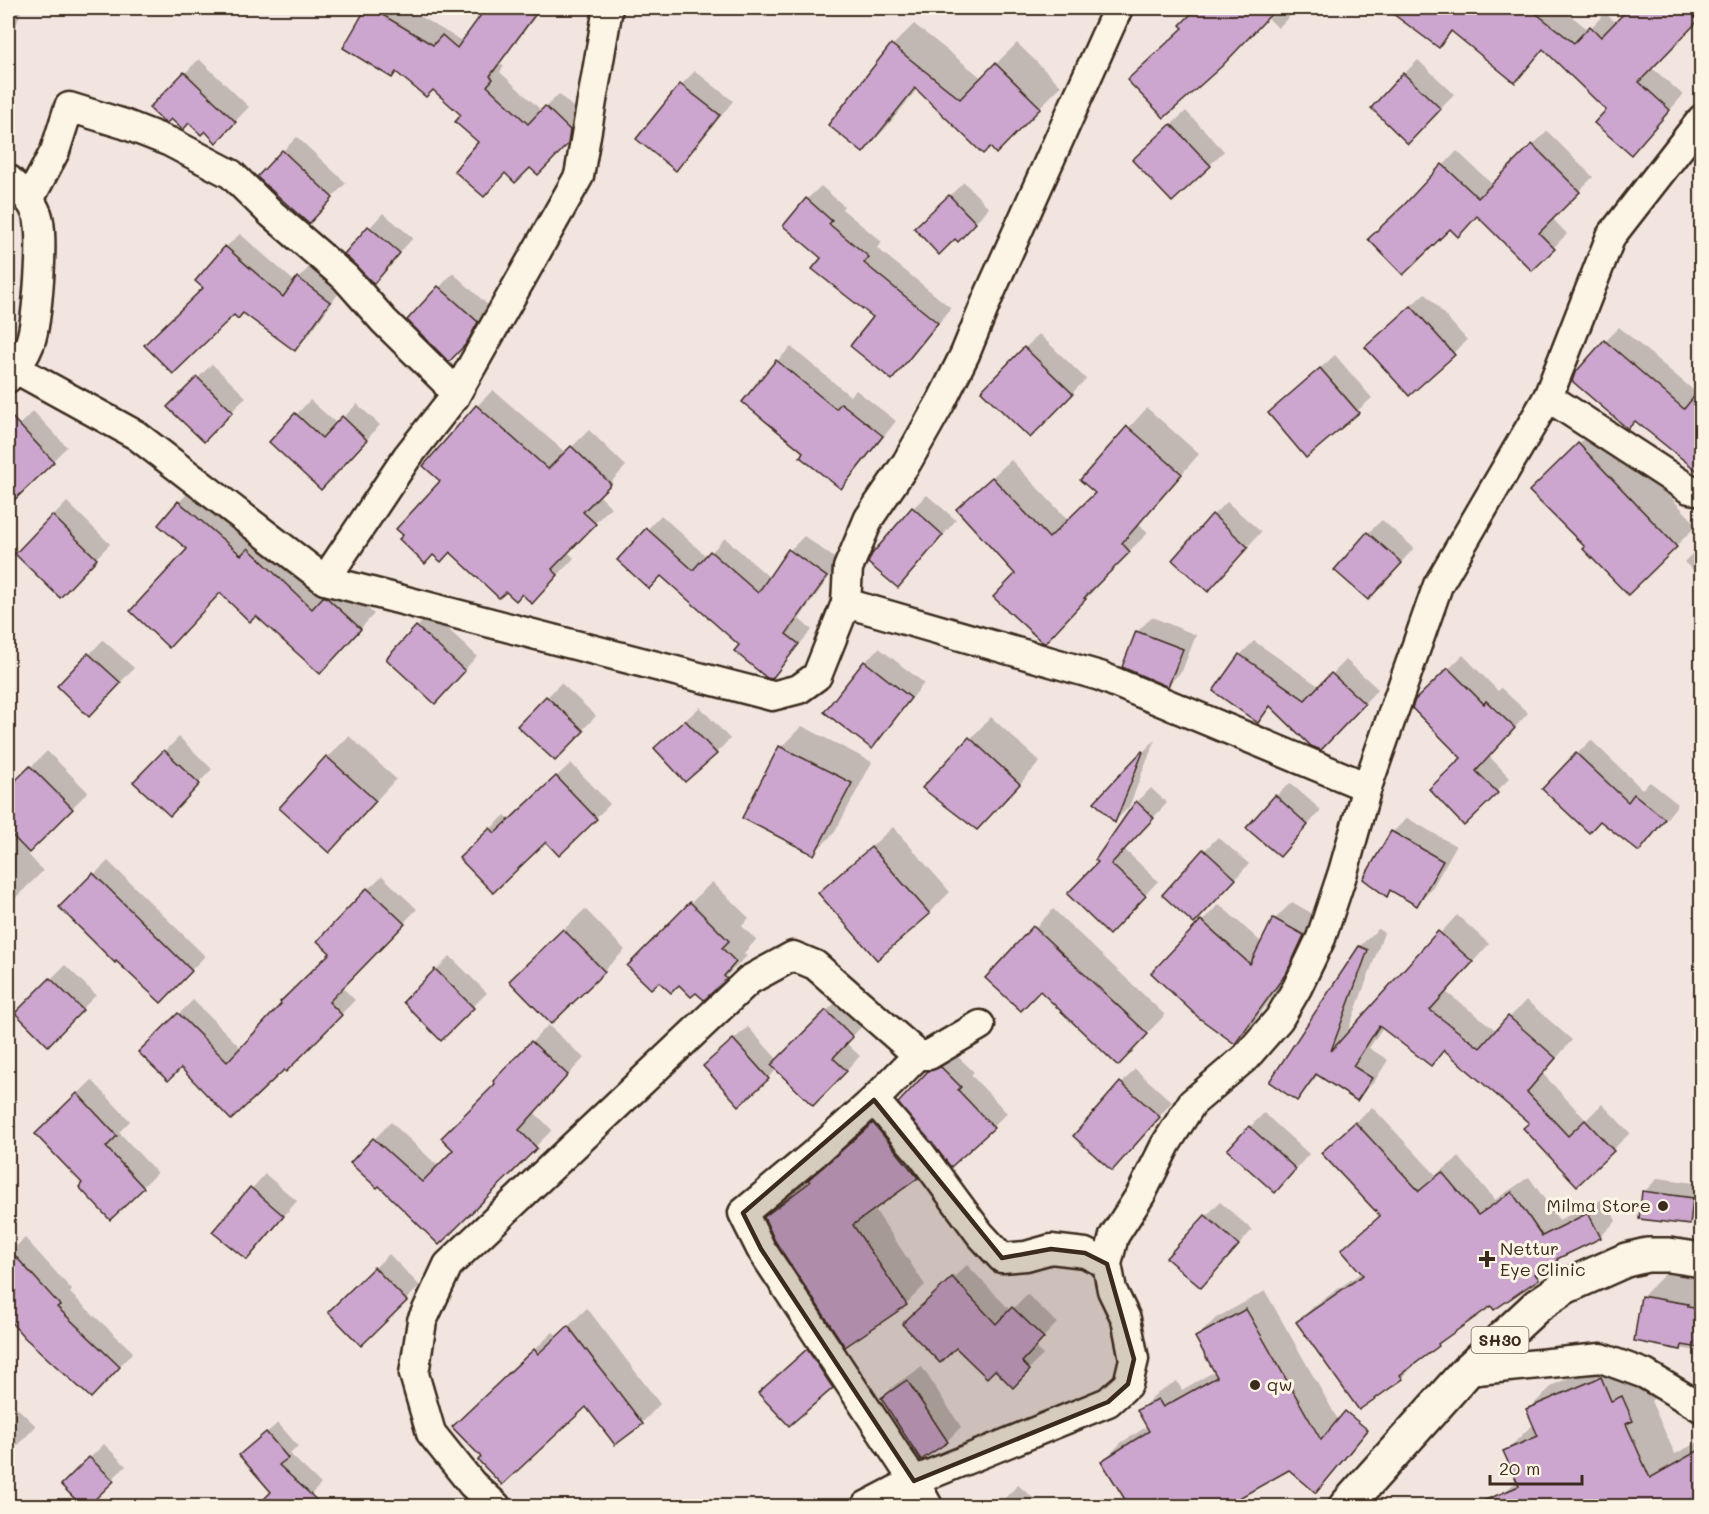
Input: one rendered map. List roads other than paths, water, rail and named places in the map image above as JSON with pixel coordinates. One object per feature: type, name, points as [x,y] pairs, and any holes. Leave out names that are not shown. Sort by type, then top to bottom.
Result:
[{"type":"main road","name":"SH30","points":[[1346,1506],[1467,1371],[1538,1305],[1565,1287],[1626,1260],[1647,1255],[1669,1255],[1701,1260]]},
{"type":"street","points":[[324,580],[407,457],[454,396],[579,176],[608,8]]},
{"type":"street","points":[[8,179],[30,198],[39,217],[41,240],[35,315],[30,342],[12,373],[136,435],[324,580],[772,696],[799,689],[817,675],[846,603],[848,568],[869,518],[907,462],[965,354],[989,295],[1118,8]]},
{"type":"street","points":[[30,198],[56,151],[69,107],[124,124],[170,142],[231,174],[272,214],[345,277],[384,321],[446,381],[454,396]]},
{"type":"street","points":[[866,1506],[914,1480],[1108,1402],[1128,1384],[1134,1359],[1126,1319],[1112,1290],[1107,1264],[1114,1236],[1141,1194],[1166,1144],[1192,1103],[1246,1057],[1279,1019],[1297,988],[1321,938],[1343,872],[1367,787],[1438,585],[1548,397],[1611,236],[1701,119]]},
{"type":"street","points":[[1548,397],[1689,489],[1701,491]]},
{"type":"street","points":[[846,603],[1100,676],[1367,787]]},
{"type":"street","points":[[496,1506],[472,1484],[431,1433],[414,1374],[422,1322],[448,1265],[749,980],[793,956],[815,966],[918,1055],[929,1055],[981,1025]]},
{"type":"street","points":[[918,1055],[874,1100],[743,1213],[761,1250],[914,1480],[928,1506]]},
{"type":"street","points":[[874,1100],[921,1154],[980,1234],[1002,1258],[1026,1256],[1052,1249],[1085,1253],[1107,1264]]},
{"type":"street","points":[[1467,1371],[1601,1358],[1645,1374],[1701,1408]]},
{"type":"place","name":"Milma Store","points":[[1663,1206]]},
{"type":"place","name":"Nettur Eye Clinic","points":[[1487,1259]]},
{"type":"place","name":"qw","points":[[1255,1385]]}]
